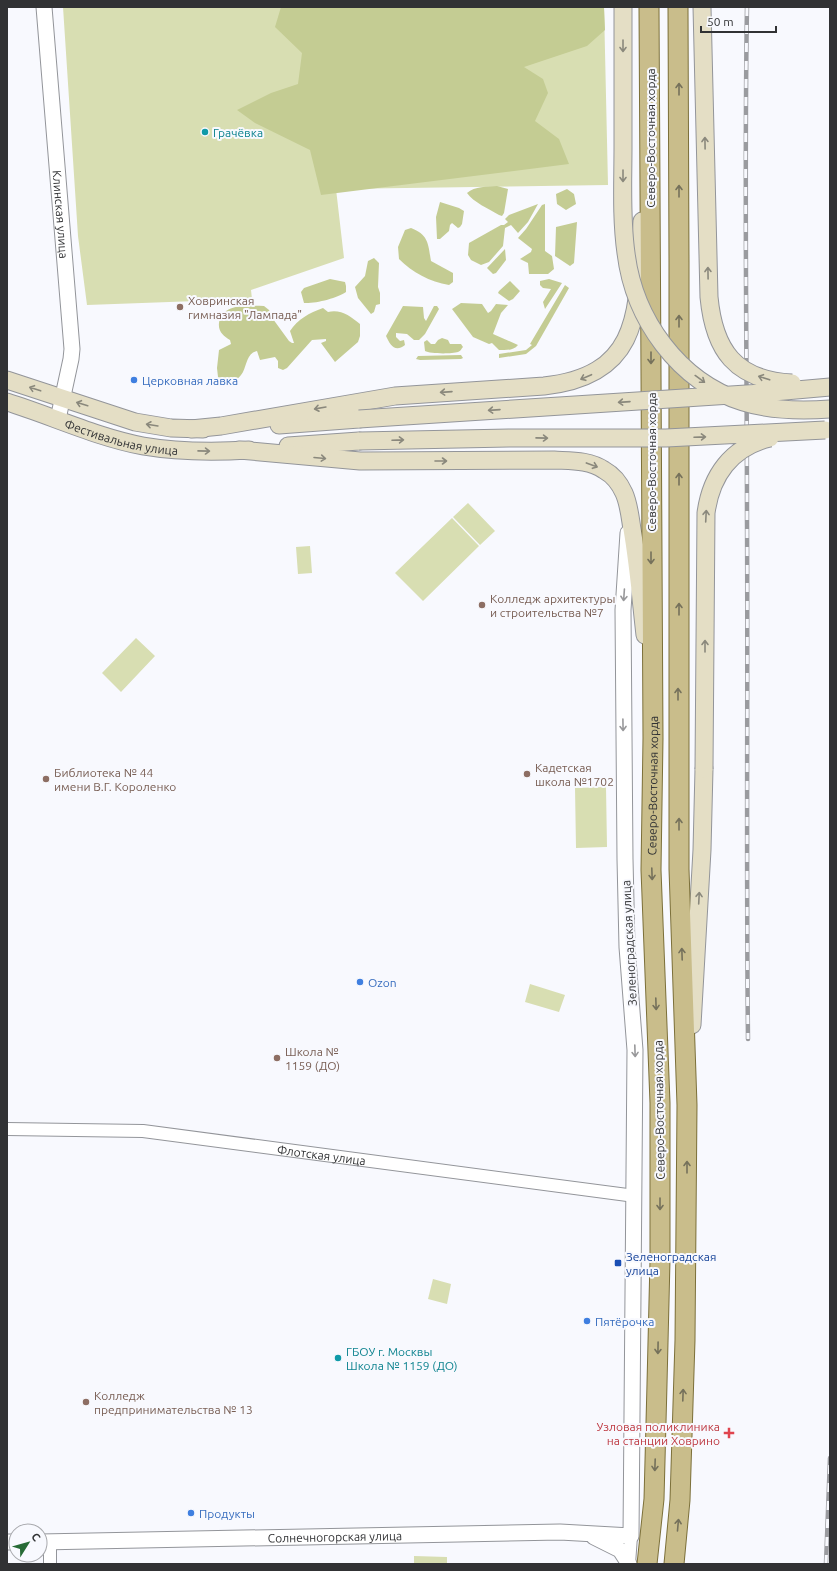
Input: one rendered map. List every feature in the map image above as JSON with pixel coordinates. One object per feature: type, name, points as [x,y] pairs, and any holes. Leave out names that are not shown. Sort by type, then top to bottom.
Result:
[{"type":"main road","points":[[623,7],[624,231],[626,253],[635,293],[642,311],[668,351],[685,368],[703,382],[722,393],[742,402],[762,406],[800,410],[830,409]]},
{"type":"main road","name":"Северо-Восточная хорда","points":[[647,1564],[654,1499],[660,1260],[660,1103],[651,870],[653,738],[649,7]]},
{"type":"main road","points":[[674,1564],[680,1500],[685,1340],[687,1105],[679,869],[678,7]]},
{"type":"main road","points":[[702,7],[709,296],[716,336],[735,363],[756,376],[780,383],[830,387]]},
{"type":"main road","points":[[191,429],[221,426],[358,401],[408,395],[555,385],[567,383],[588,376],[605,366],[619,352],[624,344],[630,328],[639,288],[650,109]]},
{"type":"main road","name":"Фестивальная улица","points":[[7,380],[148,425],[191,429]]},
{"type":"main road","points":[[191,429],[238,428],[762,393],[830,387]]},
{"type":"main road","name":"Фестивальная улица","points":[[7,402],[83,429],[142,446],[171,450],[239,450]]},
{"type":"main road","points":[[687,1105],[702,850],[706,514],[708,499],[718,475],[740,451],[760,440],[828,430]]},
{"type":"main road","points":[[239,450],[359,441],[509,438],[659,438],[828,430]]},
{"type":"main road","points":[[239,450],[360,461],[554,460],[584,462],[604,470],[616,480],[624,493],[629,514],[636,554],[646,642],[653,738]]},
{"type":"street","name":"Клинская улица","points":[[44,7],[72,349],[72,359],[58,419]]},
{"type":"street","name":"Зеленоградская улица","points":[[629,514],[623,610],[627,939],[635,1050],[635,1196],[631,1536],[629,1564]]},
{"type":"street","name":"Флотская улица","points":[[7,1129],[143,1131],[635,1196]]},
{"type":"street","name":"Солнечногорская улица","points":[[48,1542],[560,1532],[631,1536]]},
{"type":"street","points":[[585,1534],[620,1550],[629,1564]]},
{"type":"green space","points":[[63,7],[604,7],[608,185],[336,189],[344,258],[251,290],[252,299],[87,305],[78,236]]},
{"type":"green space","points":[[281,7],[604,7],[605,30],[587,46],[524,67],[543,79],[548,93],[535,121],[559,139],[569,164],[321,195],[310,150],[255,123],[237,110],[271,93],[298,84],[302,53],[275,27]]},
{"type":"green space","points":[[497,186],[508,189],[504,213],[502,216],[477,202],[467,193],[477,188]]},
{"type":"green space","points":[[567,189],[574,194],[576,204],[566,210],[557,204],[556,194]]},
{"type":"green space","points":[[440,202],[464,211],[462,224],[460,227],[458,228],[452,223],[449,231],[440,239],[437,239],[436,217]]},
{"type":"green space","points":[[538,204],[528,222],[518,233],[511,225],[505,228],[503,246],[489,262],[481,265],[471,260],[468,255],[469,243],[501,225],[504,225],[508,222],[505,219],[509,215]]},
{"type":"green space","points":[[545,204],[545,251],[552,256],[554,269],[548,274],[529,274],[528,263],[520,259],[531,252],[532,249],[518,238],[542,205]]},
{"type":"green space","points":[[577,222],[574,263],[570,266],[555,256],[556,227]]},
{"type":"green space","points":[[411,228],[421,234],[427,241],[431,261],[453,273],[453,282],[449,285],[435,282],[422,276],[399,259],[398,247],[405,230]]},
{"type":"green space","points":[[505,249],[506,260],[496,273],[493,274],[487,268]]},
{"type":"green space","points":[[374,258],[379,263],[378,287],[380,293],[380,304],[376,305],[374,312],[371,314],[358,298],[355,287],[365,276],[368,261]]},
{"type":"green space","points":[[330,279],[345,282],[346,292],[326,300],[314,303],[304,303],[301,292],[304,288]]},
{"type":"green space","points":[[549,279],[562,283],[545,309],[543,302],[551,289],[543,288],[540,285],[540,281]]},
{"type":"green space","points":[[510,281],[520,291],[513,299],[509,301],[498,293]]},
{"type":"green space","points":[[565,285],[569,288],[536,346],[526,354],[499,358],[499,354],[526,350],[532,345],[530,344]]},
{"type":"green space","points":[[461,303],[482,304],[488,313],[496,304],[508,305],[501,313],[493,334],[518,345],[512,349],[499,350],[492,343],[489,344],[473,337],[452,309]]},
{"type":"green space","points":[[264,306],[269,310],[273,319],[292,343],[294,343],[290,331],[293,327],[304,317],[323,308],[328,312],[341,312],[353,318],[360,324],[360,336],[358,342],[335,362],[321,343],[326,341],[326,339],[312,340],[287,368],[283,370],[278,368],[278,361],[275,357],[260,360],[257,351],[249,356],[240,376],[229,384],[218,377],[217,368],[219,350],[231,344],[230,340],[219,329],[221,317],[225,312],[237,307]]},
{"type":"green space","points":[[403,306],[423,307],[424,318],[426,321],[434,306],[437,306],[439,309],[425,334],[419,340],[414,340],[407,334],[396,333],[396,337],[400,341],[404,340],[405,345],[396,348],[391,345],[386,336]]},
{"type":"green space","points":[[442,338],[448,340],[450,344],[461,344],[463,347],[459,352],[455,353],[436,353],[425,351],[424,342],[427,340],[431,344],[435,344]]},
{"type":"green space","points":[[461,355],[463,358],[461,359],[416,359],[418,356]]},
{"type":"green space","points":[[468,503],[495,531],[480,545],[453,517]]},
{"type":"green space","points":[[452,518],[479,546],[423,601],[395,573]]},
{"type":"green space","points":[[310,546],[312,573],[298,574],[296,547]]},
{"type":"green space","points":[[136,638],[155,656],[121,692],[102,673]]},
{"type":"green space","points":[[606,787],[607,847],[576,848],[575,788]]},
{"type":"green space","points":[[530,984],[565,995],[559,1012],[525,1002]]},
{"type":"green space","points":[[433,1279],[451,1284],[447,1304],[428,1299]]},
{"type":"green space","points":[[414,1556],[447,1557],[447,1564],[414,1564]]},
{"type":"railway","points":[[747,7],[748,1039]]},
{"type":"railway","points":[[826,1564],[830,1458]]},
{"type":"place","name":"Грачёвка","points":[[205,132]]},
{"type":"place","name":"Ховринская гимназия \"Лампада\"","points":[[180,307]]},
{"type":"place","name":"Церковная лавка","points":[[134,380]]},
{"type":"place","name":"Колледж архитектуры и строительства №7","points":[[482,605]]},
{"type":"place","name":"Кадетская школа №1702","points":[[527,774]]},
{"type":"place","name":"Библиотека № 44 имени В.Г. Короленко","points":[[46,779]]},
{"type":"place","name":"Ozon","points":[[360,982]]},
{"type":"place","name":"Школа № 1159 (ДО)","points":[[277,1058]]},
{"type":"place","name":"Зеленоградская улица","points":[[618,1263]]},
{"type":"place","name":"Пятёрочка","points":[[587,1321]]},
{"type":"place","name":"ГБОУ г. Москвы Школа № 1159 (ДО)","points":[[338,1358]]},
{"type":"place","name":"Колледж предпринимательства № 13","points":[[86,1402]]},
{"type":"place","name":"Узловая поликлиника на станции Ховрино","points":[[729,1433]]},
{"type":"place","name":"Продукты","points":[[191,1513]]}]
